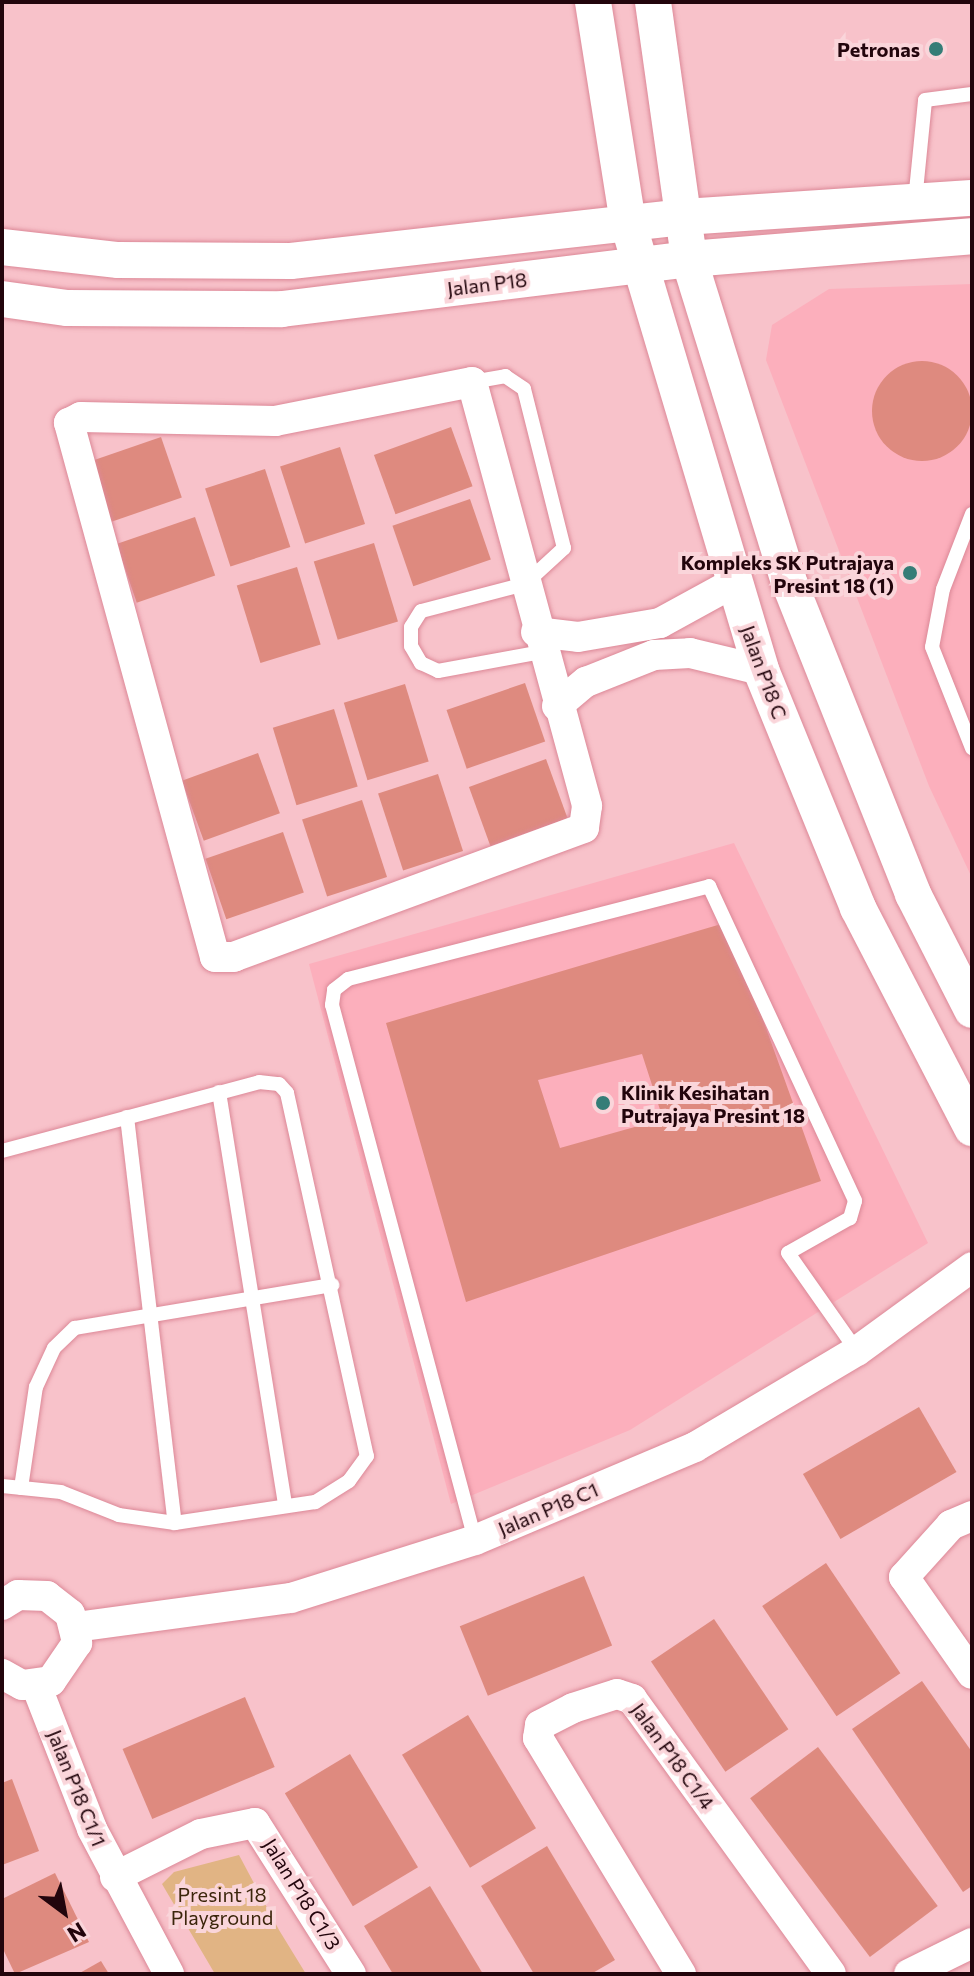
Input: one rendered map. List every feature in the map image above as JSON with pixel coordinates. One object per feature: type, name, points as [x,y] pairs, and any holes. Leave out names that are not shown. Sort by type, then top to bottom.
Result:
[{"type":"street","name":"Jalan P18 C","points":[[593,2],[628,223],[761,670],[858,908],[972,1128]]},
{"type":"street","points":[[653,2],[689,259],[789,582],[913,894],[972,1010]]},
{"type":"street","points":[[2,247],[118,260],[291,261],[683,217],[972,198]]},
{"type":"street","name":"Jalan P18","points":[[2,299],[67,308],[282,309],[689,259],[972,236]]},
{"type":"street","points":[[472,382],[539,642],[587,806],[584,828],[234,957],[215,957],[69,423],[81,417],[275,421],[472,382]]},
{"type":"street","points":[[539,642],[660,623],[733,583]]},
{"type":"street","points":[[557,706],[586,682],[654,655],[702,654],[761,670]]},
{"type":"street","name":"Jalan P18 C1","points":[[76,1627],[291,1598],[475,1540],[695,1447],[857,1351],[972,1267]]},
{"type":"street","points":[[972,1516],[939,1536],[904,1577],[972,1674]]},
{"type":"street","points":[[2,1674],[36,1685],[64,1671],[76,1627],[47,1596],[3,1596]]},
{"type":"street","name":"Jalan P18 C1/1","points":[[36,1685],[115,1877],[169,1974]]},
{"type":"street","name":"Jalan P18 C1/4","points":[[681,1974],[538,1738],[540,1725],[573,1708],[617,1694],[632,1699],[831,1974]]},
{"type":"street","name":"Jalan P18 C1/3","points":[[115,1877],[201,1834],[255,1823],[351,1974]]},
{"type":"street","points":[[909,1974],[972,1943]]},
{"type":"lane","points":[[915,201],[925,100],[972,94]]},
{"type":"lane","points":[[472,382],[505,376],[524,389],[545,459],[564,548],[525,584],[421,611],[411,627],[411,646],[421,663],[438,671],[539,642]]},
{"type":"lane","points":[[972,514],[936,614],[932,647],[972,748]]},
{"type":"lane","points":[[475,1540],[334,990],[348,979],[709,886],[855,1201],[850,1218],[788,1253],[857,1351]]},
{"type":"lane","points":[[2,1151],[259,1082],[287,1093],[332,1285],[367,1456],[349,1481],[315,1502],[175,1523],[2,1486]]},
{"type":"lane","points":[[219,1092],[285,1506]]},
{"type":"lane","points":[[127,1117],[175,1523]]},
{"type":"lane","points":[[21,1488],[36,1387],[54,1348],[75,1328],[332,1285]]},
{"type":"shaded area","name":"Kompleks SK Putrajaya Presint 18 (1)","points":[[972,284],[972,878],[929,786],[766,360],[772,325],[829,289]]},
{"type":"shaded area","name":"Klinik Kesihatan Putrajaya Presint 18","points":[[734,843],[928,1243],[630,1430],[451,1504],[309,964]]},
{"type":"green space","name":"Presint 18 Playground","points":[[239,1855],[306,1974],[215,1974],[162,1884],[174,1872]]},
{"type":"building","points":[[922,361],[941,365],[957,376],[968,392],[972,411],[968,430],[957,446],[941,457],[922,461],[903,457],[887,446],[876,430],[872,411],[876,392],[887,376],[903,365]]},
{"type":"building","points":[[451,427],[473,486],[395,514],[374,455]]},
{"type":"building","points":[[161,437],[182,498],[104,524],[83,464]]},
{"type":"building","points":[[340,447],[365,524],[305,544],[280,466]]},
{"type":"building","points":[[265,469],[290,547],[230,566],[205,488]]},
{"type":"building","points":[[470,499],[491,560],[413,586],[392,526]]},
{"type":"building","points":[[195,517],[215,576],[137,603],[117,544]]},
{"type":"building","points":[[374,543],[398,621],[338,640],[314,561]]},
{"type":"building","points":[[297,567],[321,644],[260,663],[237,585]]},
{"type":"building","points":[[525,683],[545,742],[467,769],[447,710]]},
{"type":"building","points":[[405,684],[429,761],[367,780],[344,703]]},
{"type":"building","points":[[334,709],[358,786],[296,805],[273,728]]},
{"type":"building","points":[[258,753],[280,813],[204,841],[182,781]]},
{"type":"building","points":[[546,759],[568,818],[490,846],[469,787]]},
{"type":"building","points":[[438,774],[463,851],[403,871],[378,793]]},
{"type":"building","points":[[362,800],[387,877],[327,897],[302,819]]},
{"type":"building","points":[[283,832],[304,893],[226,919],[205,859]]},
{"type":"building","points":[[728,922],[821,1181],[466,1302],[386,1023]],"holes":[[[642,1054],[663,1119],[560,1148],[538,1080]]]},
{"type":"building","points":[[919,1407],[956,1472],[840,1539],[803,1474]]},
{"type":"building","points":[[826,1563],[900,1673],[837,1716],[762,1606]]},
{"type":"building","points":[[584,1576],[612,1646],[488,1696],[460,1626]]},
{"type":"building","points":[[714,1619],[788,1729],[725,1772],[651,1661]]},
{"type":"building","points":[[922,1681],[972,1752],[972,1886],[963,1892],[852,1729]]},
{"type":"building","points":[[245,1697],[275,1767],[152,1819],[123,1749]]},
{"type":"building","points":[[468,1715],[536,1828],[470,1868],[402,1755]]},
{"type":"building","points":[[818,1747],[938,1906],[870,1957],[750,1798]]},
{"type":"building","points":[[350,1754],[418,1867],[353,1906],[285,1793]]},
{"type":"building","points":[[12,1779],[39,1851],[2,1865],[2,1783]]},
{"type":"building","points":[[547,1846],[615,1960],[591,1974],[534,1974],[481,1886]]},
{"type":"building","points":[[55,1873],[89,1942],[15,1974],[2,1947],[2,1899]]},
{"type":"building","points":[[430,1886],[483,1974],[393,1974],[364,1926]]},
{"type":"building","points":[[101,1961],[109,1974],[78,1974]]},
{"type":"place","name":"Petronas","points":[[936,49]]},
{"type":"place","name":"Kompleks SK Putrajaya Presint 18 (1)","points":[[910,573]]},
{"type":"place","name":"Klinik Kesihatan Putrajaya Presint 18","points":[[603,1103]]}]
